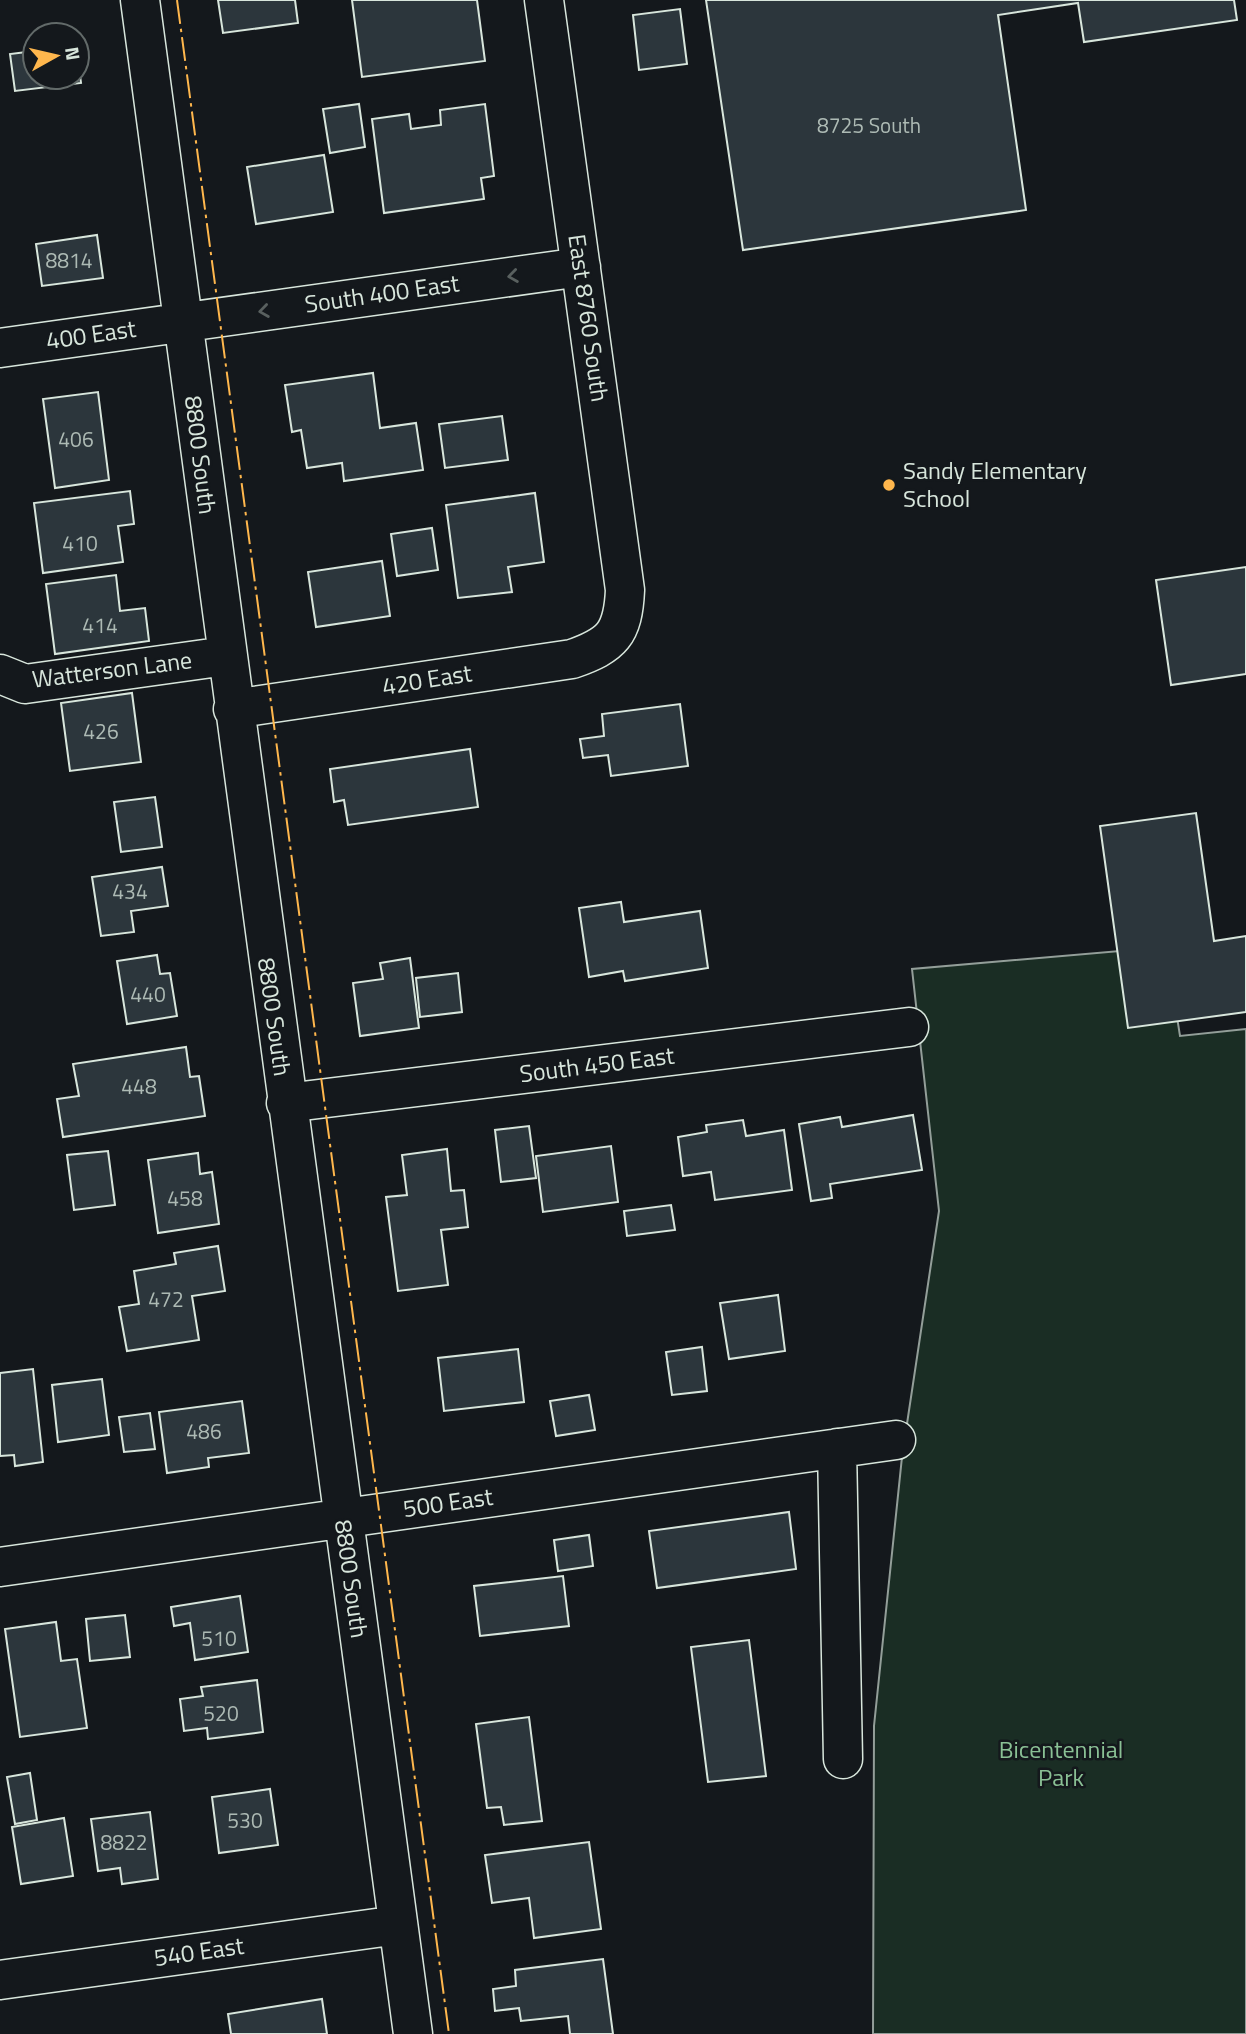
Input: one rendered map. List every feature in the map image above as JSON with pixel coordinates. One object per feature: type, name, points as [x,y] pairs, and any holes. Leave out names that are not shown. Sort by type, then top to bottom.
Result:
[{"type":"street","name":"8800 South","points":[[140,0],[233,709],[413,2034]]},
{"type":"street","name":"East 8760 South","points":[[544,0],[625,590],[624,616],[615,635]]},
{"type":"street","name":"South 400 East","points":[[183,322],[581,267]]},
{"type":"street","name":"400 East","points":[[0,348],[183,322]]},
{"type":"street","name":"420 East","points":[[233,709],[572,659],[596,650],[615,635]]},
{"type":"street","name":"Watterson Lane","points":[[0,674],[25,684],[226,656]]},
{"type":"street","name":"South 450 East","points":[[286,1103],[909,1027]]},
{"type":"street","name":"500 East","points":[[0,1567],[896,1440]]},
{"type":"street","points":[[837,1448],[843,1759]]},
{"type":"street","name":"540 East","points":[[0,1980],[398,1925]]},
{"type":"green space","name":"Bicentennial Park","points":[[1166,947],[1180,1036],[1246,1029],[1246,2034],[873,2034],[874,1726],[902,1457],[939,1211],[912,969]]},
{"type":"building","points":[[218,0],[295,0],[298,23],[223,33]]},
{"type":"building","points":[[352,0],[477,0],[485,61],[362,77]]},
{"type":"building","points":[[706,0],[1234,0],[1237,20],[1084,42],[1078,3],[998,15],[1026,210],[743,250]]},
{"type":"building","points":[[680,9],[687,64],[639,70],[633,15]]},
{"type":"building","points":[[21,53],[21,90],[15,91],[10,54]]},
{"type":"building","points":[[359,104],[365,147],[330,153],[323,109]]},
{"type":"building","points":[[485,104],[494,176],[481,178],[484,199],[384,213],[372,119],[409,114],[411,129],[441,125],[440,110]]},
{"type":"building","points":[[324,155],[333,212],[256,224],[247,167]]},
{"type":"building","points":[[97,235],[103,278],[42,286],[36,244]]},
{"type":"building","points":[[373,373],[380,428],[416,423],[423,470],[344,481],[342,463],[307,468],[301,430],[292,432],[285,385]]},
{"type":"building","points":[[98,392],[109,480],[55,488],[43,399]]},
{"type":"building","points":[[502,416],[508,460],[445,468],[439,424]]},
{"type":"building","points":[[130,491],[134,524],[118,526],[123,562],[43,573],[34,503]]},
{"type":"building","points":[[535,493],[544,562],[508,567],[512,592],[458,598],[446,505]]},
{"type":"building","points":[[432,528],[438,570],[397,576],[391,534]]},
{"type":"building","points":[[382,561],[390,616],[316,627],[308,572]]},
{"type":"building","points":[[1246,567],[1246,674],[1171,685],[1156,580]]},
{"type":"building","points":[[116,575],[120,611],[145,608],[149,641],[55,654],[46,584]]},
{"type":"building","points":[[132,693],[141,762],[70,771],[61,703]]},
{"type":"building","points":[[680,704],[688,766],[611,776],[608,755],[583,758],[580,739],[604,736],[602,714]]},
{"type":"building","points":[[470,749],[478,807],[348,825],[344,800],[334,802],[330,769]]},
{"type":"building","points":[[155,797],[162,847],[121,852],[114,802]]},
{"type":"building","points":[[1196,813],[1214,941],[1246,936],[1246,1012],[1128,1028],[1100,826]]},
{"type":"building","points":[[162,867],[168,906],[131,911],[134,932],[101,936],[92,877]]},
{"type":"building","points":[[621,902],[624,922],[700,911],[708,968],[625,981],[623,971],[589,977],[579,908]]},
{"type":"building","points":[[157,955],[160,974],[170,973],[177,1016],[127,1024],[117,961]]},
{"type":"building","points":[[410,958],[419,1028],[360,1036],[353,983],[383,979],[380,963]]},
{"type":"building","points":[[458,973],[462,1012],[420,1017],[416,978]]},
{"type":"building","points":[[186,1047],[190,1077],[199,1076],[205,1116],[63,1137],[57,1099],[79,1096],[73,1064]]},
{"type":"building","points":[[913,1115],[922,1170],[830,1184],[832,1198],[811,1201],[799,1124],[840,1117],[842,1127]]},
{"type":"building","points":[[743,1120],[746,1136],[784,1130],[792,1190],[715,1200],[711,1172],[683,1176],[678,1137],[707,1132],[706,1125]]},
{"type":"building","points":[[529,1126],[536,1178],[501,1182],[495,1130]]},
{"type":"building","points":[[611,1146],[618,1202],[543,1212],[536,1156]]},
{"type":"building","points":[[447,1149],[451,1191],[464,1190],[468,1227],[441,1230],[448,1285],[398,1291],[386,1197],[407,1195],[402,1155]]},
{"type":"building","points":[[108,1151],[115,1205],[74,1210],[67,1155]]},
{"type":"building","points":[[198,1153],[200,1174],[212,1172],[219,1224],[158,1233],[148,1160]]},
{"type":"building","points":[[671,1205],[675,1230],[627,1236],[624,1211]]},
{"type":"building","points":[[218,1246],[225,1291],[192,1296],[199,1340],[127,1351],[119,1307],[139,1304],[134,1271],[176,1264],[174,1253]]},
{"type":"building","points":[[778,1295],[785,1351],[729,1359],[720,1303]]},
{"type":"building","points":[[702,1347],[707,1391],[672,1395],[666,1352]]},
{"type":"building","points":[[518,1349],[524,1402],[444,1411],[438,1358]]},
{"type":"building","points":[[33,1369],[43,1462],[15,1466],[14,1455],[0,1456],[0,1373]]},
{"type":"building","points":[[102,1379],[109,1435],[58,1442],[52,1385]]},
{"type":"building","points":[[589,1395],[595,1430],[556,1436],[550,1401]]},
{"type":"building","points":[[242,1401],[249,1453],[208,1458],[209,1467],[167,1473],[159,1412]]},
{"type":"building","points":[[150,1413],[155,1449],[124,1452],[119,1417]]},
{"type":"building","points":[[789,1512],[796,1569],[657,1588],[649,1531]]},
{"type":"building","points":[[589,1535],[593,1566],[558,1571],[554,1540]]},
{"type":"building","points":[[563,1576],[569,1626],[480,1636],[474,1586]]},
{"type":"building","points":[[240,1596],[248,1652],[195,1660],[190,1623],[174,1626],[171,1607]]},
{"type":"building","points":[[125,1615],[130,1657],[90,1661],[86,1619]]},
{"type":"building","points":[[56,1622],[61,1661],[77,1659],[87,1728],[20,1737],[5,1629]]},
{"type":"building","points":[[749,1640],[766,1776],[708,1782],[691,1647]]},
{"type":"building","points":[[257,1680],[263,1732],[208,1739],[207,1728],[184,1731],[180,1699],[203,1696],[201,1687]]},
{"type":"building","points":[[529,1717],[542,1821],[504,1825],[501,1807],[487,1808],[476,1724]]},
{"type":"building","points":[[30,1773],[37,1820],[15,1824],[7,1777]]},
{"type":"building","points":[[270,1789],[278,1845],[219,1853],[212,1797]]},
{"type":"building","points":[[150,1812],[158,1879],[122,1884],[120,1868],[98,1871],[91,1819]]},
{"type":"building","points":[[64,1818],[73,1876],[21,1884],[12,1827]]},
{"type":"building","points":[[589,1842],[601,1929],[534,1938],[529,1898],[492,1903],[485,1855]]},
{"type":"building","points":[[603,1959],[613,2034],[570,2034],[568,2016],[521,2021],[519,2008],[495,2011],[493,1989],[516,1986],[515,1970]]},
{"type":"building","points":[[322,1999],[327,2034],[231,2034],[228,2014]]},
{"type":"power","points":[[177,0],[449,2034]]},
{"type":"place","name":"Sandy Elementary School","points":[[889,485]]}]
